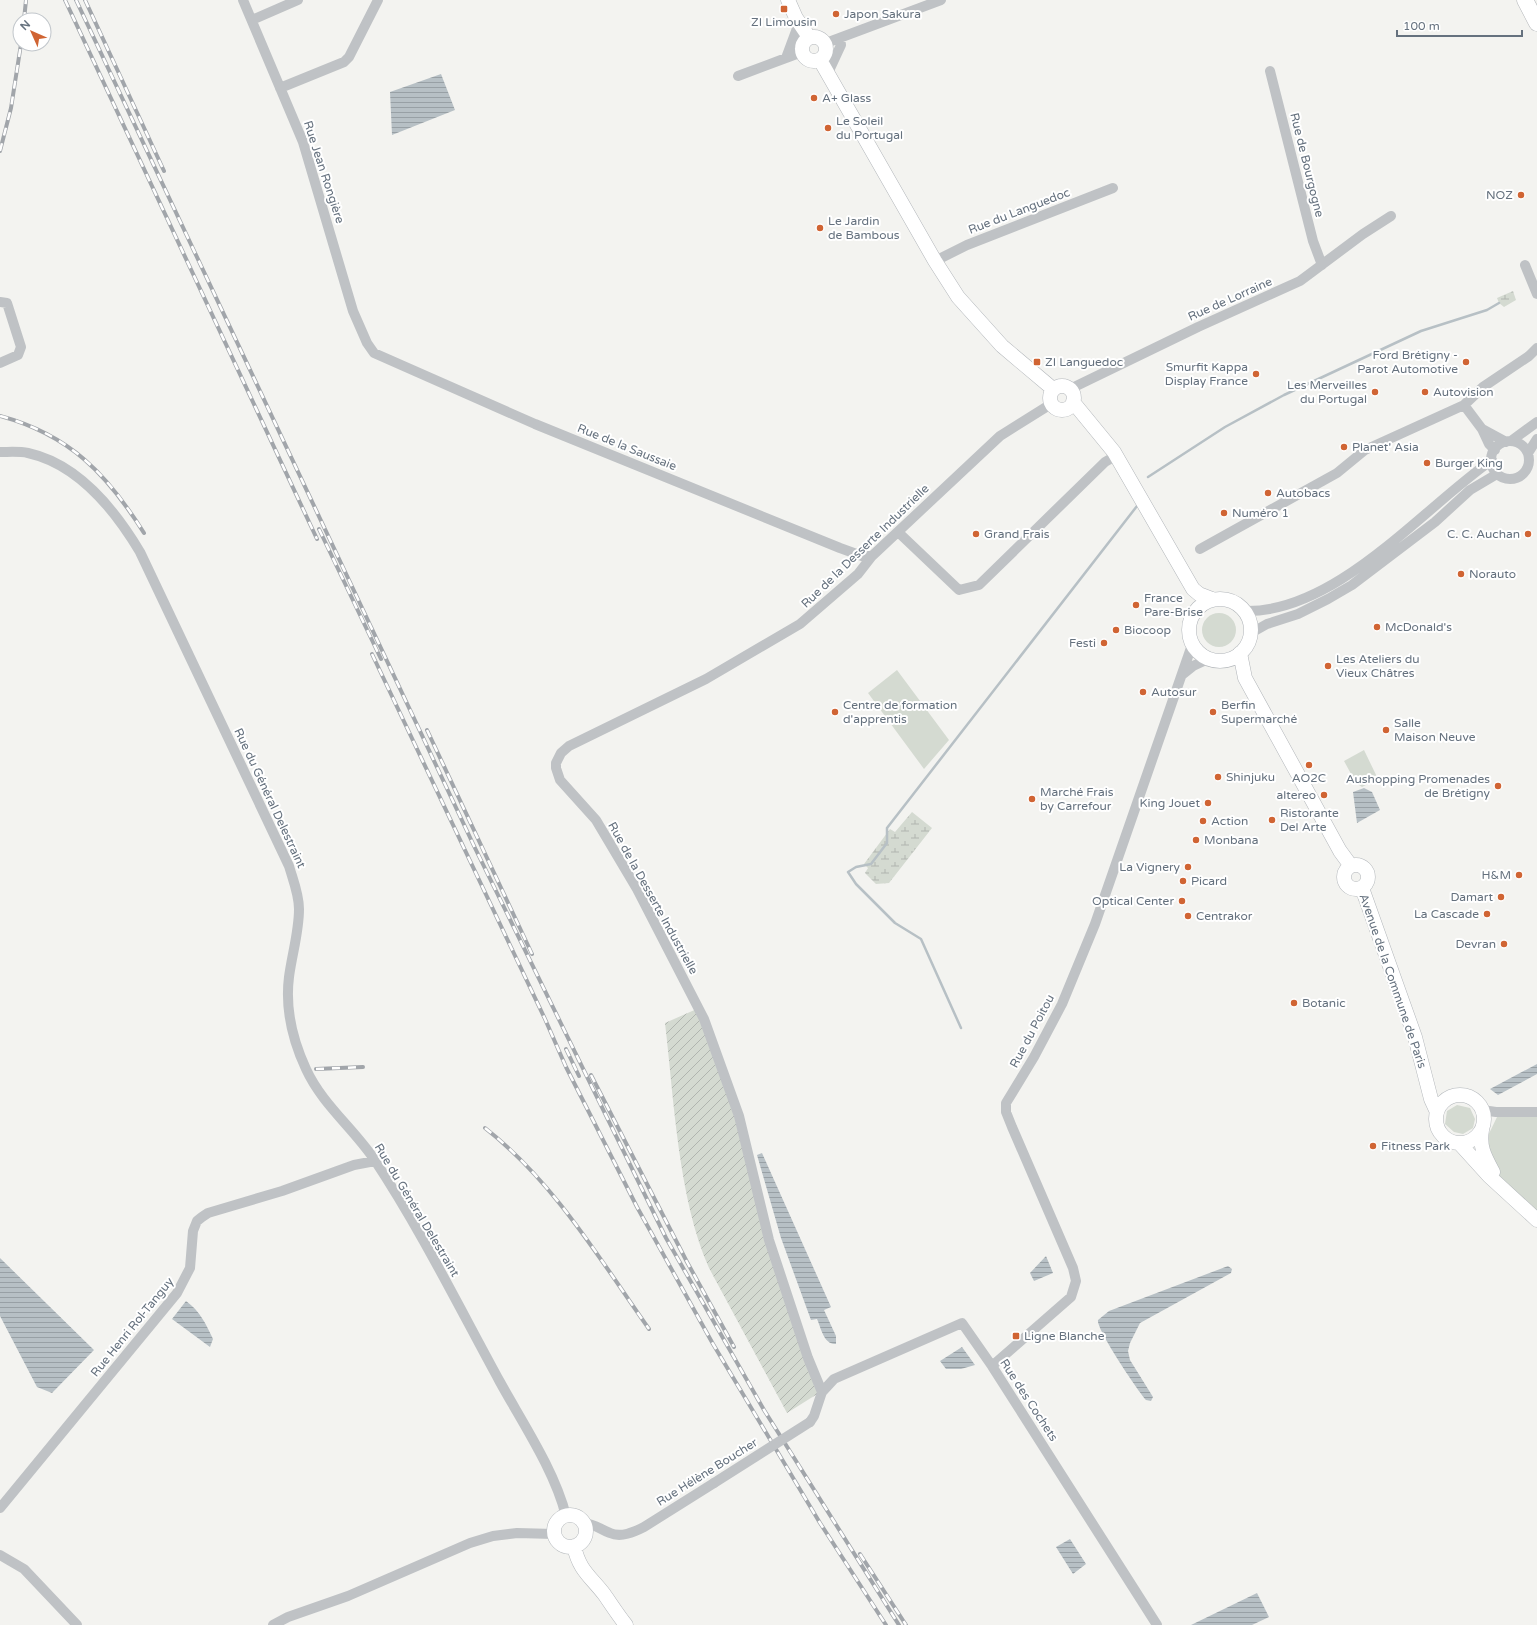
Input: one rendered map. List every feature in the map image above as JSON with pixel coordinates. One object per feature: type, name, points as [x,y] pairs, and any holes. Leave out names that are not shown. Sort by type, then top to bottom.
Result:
[{"type":"main road","points":[[1525,0],[1537,23]]},
{"type":"street","name":"Rue Jean Rongière","points":[[243,0],[303,142],[353,311],[367,343],[374,353]]},
{"type":"street","points":[[252,20],[298,0]]},
{"type":"street","points":[[280,88],[344,62],[349,56],[378,0]]},
{"type":"street","points":[[788,0],[799,23],[809,37]]},
{"type":"street","points":[[826,43],[941,0]]},
{"type":"street","points":[[786,58],[799,23]]},
{"type":"street","points":[[809,37],[819,37],[826,43],[826,53],[820,60],[809,60],[802,52],[803,44],[809,37]]},
{"type":"street","points":[[828,73],[840,45],[840,38]]},
{"type":"street","points":[[738,76],[802,52]]},
{"type":"street","points":[[820,60],[947,282],[972,314],[1002,346],[1053,389]]},
{"type":"street","name":"Rue de Bourgogne","points":[[1270,71],[1313,240],[1322,265]]},
{"type":"street","name":"Rue du Languedoc","points":[[935,261],[967,245],[1113,188]]},
{"type":"street","name":"Rue de Lorraine","points":[[1072,395],[1198,327],[1296,283],[1391,216]]},
{"type":"street","points":[[1525,265],[1537,294]]},
{"type":"street","points":[[0,302],[7,303],[21,347],[18,355],[0,364]]},
{"type":"street","points":[[1200,549],[1338,473],[1365,450],[1464,404],[1473,395],[1529,356],[1537,348]]},
{"type":"street","name":"Rue de la Saussaie","points":[[374,353],[601,450],[840,548],[862,556],[872,556]]},
{"type":"street","points":[[1098,431],[1056,407],[1049,398],[1053,389],[1062,385],[1072,395],[1117,455],[1194,589],[1195,611]]},
{"type":"street","points":[[1056,407],[1070,407],[1072,395]]},
{"type":"street","points":[[1464,404],[1482,429],[1489,444],[1495,450]]},
{"type":"street","name":"Rue de la Desserte Industrielle","points":[[822,1392],[808,1358],[769,1240],[739,1116],[704,1019],[637,889],[596,820],[560,780],[556,768],[559,755],[573,744],[706,679],[800,624],[858,574],[872,556],[1000,436],[1056,407]]},
{"type":"street","points":[[1537,422],[1495,450],[1492,460],[1497,474],[1506,479],[1512,479],[1522,475],[1528,466],[1528,453],[1537,439]]},
{"type":"street","points":[[1482,429],[1508,442],[1521,445],[1528,453]]},
{"type":"street","name":"Rue du Général Delestraint","points":[[0,452],[26,452],[51,460],[73,474],[96,494],[120,520],[140,552],[290,871],[299,907],[298,928],[288,978],[289,1010],[293,1035],[301,1058],[312,1082],[321,1096],[357,1136],[375,1161],[427,1249],[531,1439],[557,1489],[566,1516]]},
{"type":"street","points":[[898,532],[960,590],[971,588],[979,585],[1105,462],[1117,455]]},
{"type":"street","points":[[1245,611],[1265,612],[1292,603],[1344,576],[1383,549],[1473,473],[1492,460]]},
{"type":"street","points":[[1251,633],[1267,624],[1310,608],[1352,585],[1435,522],[1470,490],[1497,474]]},
{"type":"street","points":[[1194,589],[1212,599]]},
{"type":"street","points":[[1226,661],[1246,648],[1251,633],[1249,618],[1245,611],[1236,603],[1224,599],[1212,599],[1202,604],[1195,611],[1188,627],[1192,645],[1199,654],[1208,659],[1226,661],[1245,678]]},
{"type":"street","name":"Rue du Poitou","points":[[992,1366],[1066,1302],[1075,1288],[1076,1281],[1073,1268],[1010,1122],[1006,1112],[1006,1104],[1048,1030],[1073,978],[1095,924],[1192,645]]},
{"type":"street","points":[[1240,653],[1245,678]]},
{"type":"street","points":[[1183,674],[1193,666],[1208,659]]},
{"type":"street","name":"Avenue de la Commune de Paris","points":[[1245,678],[1340,851],[1351,866],[1347,869],[1344,880],[1350,888],[1362,888],[1415,1036],[1431,1099],[1437,1112]]},
{"type":"street","name":"Avenue de la Commune de Paris","points":[[1425,1074],[1436,1088],[1454,1096]]},
{"type":"street","points":[[1506,1192],[1482,1152],[1480,1142],[1484,1117],[1482,1110],[1474,1099],[1461,1095],[1454,1096],[1444,1102],[1437,1112],[1437,1127],[1440,1133],[1446,1139],[1460,1144],[1489,1176],[1506,1192],[1537,1220]]},
{"type":"street","points":[[1482,1110],[1496,1112],[1537,1112]]},
{"type":"street","points":[[1460,1144],[1473,1140],[1482,1130]]},
{"type":"street","name":"Rue Henri Rol-Tanguy","points":[[0,1508],[177,1293],[190,1268],[193,1231],[198,1221],[208,1213],[282,1191],[354,1165],[375,1161]]},
{"type":"street","name":"Rue des Cochets","points":[[822,1392],[834,1379],[959,1323],[964,1324],[1157,1625]]},
{"type":"street","name":"Rue Hélène Boucher","points":[[583,1523],[594,1524],[616,1535],[633,1532],[644,1528],[810,1422],[814,1416],[822,1392]]},
{"type":"street","points":[[566,1516],[579,1518],[583,1523],[586,1533],[583,1540],[574,1546],[564,1546],[557,1541],[554,1534],[555,1524],[558,1520],[566,1516]]},
{"type":"street","points":[[273,1625],[288,1617],[348,1596],[470,1543],[493,1536],[517,1533],[554,1534]]},
{"type":"street","points":[[574,1546],[578,1563],[583,1571],[604,1594],[626,1625]]},
{"type":"street","points":[[0,1555],[24,1568],[77,1625]]},
{"type":"green space","points":[[1513,291],[1516,300],[1504,307],[1499,303],[1497,298]]},
{"type":"green space","points":[[1216,613],[1222,613],[1231,618],[1235,624],[1235,636],[1231,642],[1222,647],[1216,647],[1207,642],[1202,633],[1202,627],[1207,618]]},
{"type":"green space","points":[[897,670],[949,740],[924,769],[868,693]]},
{"type":"green space","points":[[1364,750],[1378,779],[1362,787],[1356,783],[1344,761]]},
{"type":"green space","points":[[912,812],[932,828],[889,883],[876,884],[865,873],[868,868],[864,864],[890,829],[895,832]]},
{"type":"green space","points":[[699,1008],[733,1093],[769,1240],[822,1391],[787,1413],[709,1268],[690,1211],[679,1148],[665,1023]]},
{"type":"green space","points":[[1457,1105],[1470,1108],[1475,1119],[1473,1128],[1463,1134],[1454,1132],[1445,1124],[1447,1111]]},
{"type":"green space","points":[[1537,1114],[1537,1217],[1494,1172],[1483,1146],[1497,1117]]},
{"type":"shaded area","points":[[441,74],[455,110],[392,135],[390,92]]},
{"type":"shaded area","points":[[1364,788],[1372,792],[1380,810],[1357,823],[1353,792]]},
{"type":"shaded area","points":[[1537,1064],[1537,1074],[1498,1095],[1490,1089]]},
{"type":"shaded area","points":[[762,1153],[831,1307],[824,1310],[836,1336],[836,1344],[832,1344],[826,1339],[817,1319],[811,1320],[781,1238],[757,1155]]},
{"type":"shaded area","points":[[1046,1256],[1053,1273],[1034,1281],[1030,1273]]},
{"type":"shaded area","points":[[0,1258],[94,1350],[52,1393],[37,1387],[0,1316]]},
{"type":"shaded area","points":[[1228,1266],[1232,1269],[1231,1273],[1140,1323],[1130,1343],[1128,1351],[1130,1360],[1153,1397],[1151,1401],[1146,1400],[1110,1347],[1099,1326],[1098,1320],[1109,1311]]},
{"type":"shaded area","points":[[186,1301],[199,1313],[208,1328],[213,1339],[210,1347],[172,1319]]},
{"type":"shaded area","points":[[962,1347],[975,1365],[961,1369],[946,1369],[940,1361]]},
{"type":"shaded area","points":[[1070,1539],[1086,1564],[1073,1574],[1056,1547]]},
{"type":"shaded area","points":[[1257,1593],[1269,1617],[1252,1625],[1191,1625]]},
{"type":"waterway","points":[[1148,477],[1225,427],[1284,395],[1421,331],[1487,310],[1499,303]]},
{"type":"waterway","points":[[961,1028],[921,939],[895,923],[856,884],[848,872],[856,867],[871,864],[887,843],[887,828],[1137,506]]},
{"type":"railway","points":[[25,12],[26,0]]},
{"type":"railway","points":[[65,0],[317,539]]},
{"type":"railway","points":[[76,0],[475,848],[666,1238],[764,1410],[899,1625]]},
{"type":"railway","points":[[85,0],[164,171]]},
{"type":"railway","points":[[0,151],[11,108],[20,52]]},
{"type":"railway","points":[[0,416],[25,424],[47,434],[67,446],[101,475],[116,492],[144,533]]},
{"type":"railway","points":[[319,529],[381,659]]},
{"type":"railway","points":[[372,654],[545,1019],[566,1067],[637,1207],[713,1344],[820,1523],[886,1625]]},
{"type":"railway","points":[[427,730],[532,954]]},
{"type":"railway","points":[[566,1049],[579,1076]]},
{"type":"railway","points":[[316,1069],[363,1067]]},
{"type":"railway","points":[[591,1075],[687,1262],[734,1347]]},
{"type":"railway","points":[[485,1128],[510,1149],[533,1172],[554,1197],[593,1248],[649,1329]]},
{"type":"railway","points":[[860,1554],[906,1625]]},
{"type":"place","name":"ZI Limousin","points":[[784,9]]},
{"type":"place","name":"Japon Sakura","points":[[836,14]]},
{"type":"place","name":"A+ Glass","points":[[814,98]]},
{"type":"place","name":"Le Soleil du Portugal","points":[[828,128]]},
{"type":"place","name":"NOZ","points":[[1521,195]]},
{"type":"place","name":"Le Jardin de Bambous","points":[[820,228]]},
{"type":"place","name":"ZI Languedoc","points":[[1037,362]]},
{"type":"place","name":"Ford Brétigny - Parot Automotive","points":[[1466,362]]},
{"type":"place","name":"Smurfit Kappa Display France","points":[[1256,374]]},
{"type":"place","name":"Les Merveilles du Portugal","points":[[1375,392]]},
{"type":"place","name":"Autovision","points":[[1425,392]]},
{"type":"place","name":"Planet' Asia","points":[[1344,447]]},
{"type":"place","name":"Burger King","points":[[1427,463]]},
{"type":"place","name":"Autobacs","points":[[1268,493]]},
{"type":"place","name":"Numéro 1","points":[[1224,513]]},
{"type":"place","name":"Grand Frais","points":[[976,534]]},
{"type":"place","name":"C. C. Auchan","points":[[1528,534]]},
{"type":"place","name":"Norauto","points":[[1461,574]]},
{"type":"place","name":"France Pare-Brise","points":[[1136,605]]},
{"type":"place","name":"McDonald's","points":[[1377,627]]},
{"type":"place","name":"Biocoop","points":[[1116,630]]},
{"type":"place","name":"Festi","points":[[1104,643]]},
{"type":"place","name":"Les Ateliers du Vieux Châtres","points":[[1328,666]]},
{"type":"place","name":"Autosur","points":[[1143,692]]},
{"type":"place","name":"Centre de formation d'apprentis","points":[[835,712]]},
{"type":"place","name":"Berfin Supermarché","points":[[1213,712]]},
{"type":"place","name":"Salle Maison Neuve","points":[[1386,730]]},
{"type":"place","name":"AO2C","points":[[1309,765]]},
{"type":"place","name":"Shinjuku","points":[[1218,777]]},
{"type":"place","name":"Aushopping Promenades de Brétigny","points":[[1498,786]]},
{"type":"place","name":"altereo","points":[[1324,795]]},
{"type":"place","name":"Marché Frais by Carrefour","points":[[1032,799]]},
{"type":"place","name":"King Jouet","points":[[1208,803]]},
{"type":"place","name":"Ristorante Del Arte","points":[[1272,820]]},
{"type":"place","name":"Action","points":[[1203,821]]},
{"type":"place","name":"Monbana","points":[[1196,840]]},
{"type":"place","name":"La Vignery","points":[[1188,867]]},
{"type":"place","name":"H&M","points":[[1519,875]]},
{"type":"place","name":"Picard","points":[[1183,881]]},
{"type":"place","name":"Damart","points":[[1501,897]]},
{"type":"place","name":"Optical Center","points":[[1182,901]]},
{"type":"place","name":"La Cascade","points":[[1487,914]]},
{"type":"place","name":"Centrakor","points":[[1188,916]]},
{"type":"place","name":"Devran","points":[[1504,944]]},
{"type":"place","name":"Botanic","points":[[1294,1003]]},
{"type":"place","name":"Fitness Park","points":[[1373,1146]]},
{"type":"place","name":"Ligne Blanche","points":[[1016,1336]]}]
